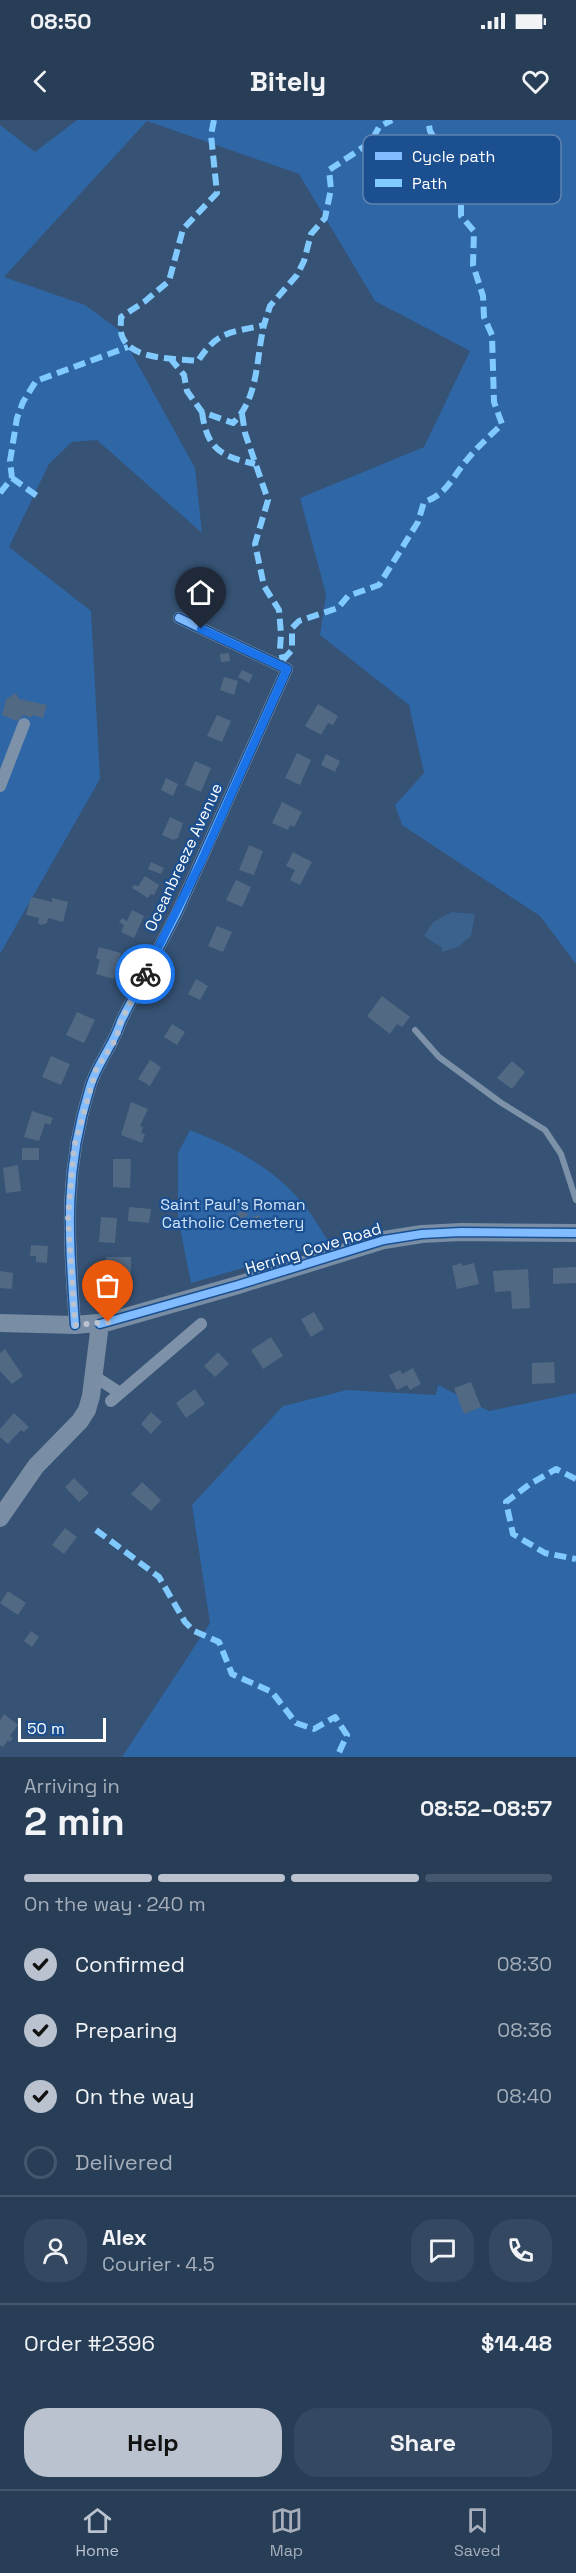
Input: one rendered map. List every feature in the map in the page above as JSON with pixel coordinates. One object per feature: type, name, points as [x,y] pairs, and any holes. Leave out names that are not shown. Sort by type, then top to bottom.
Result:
[{"type":"main road","name":"Herring Cove Road","points":[[0,1323],[100,1324],[384,1240],[422,1234],[576,1233]]},
{"type":"main road","points":[[0,1518],[36,1467],[80,1421],[91,1396],[100,1324]]},
{"type":"street","name":"Oceanbreeze Avenue","points":[[75,1325],[68,1217],[70,1182],[74,1147],[92,1079],[116,1039],[121,1021],[182,903],[287,669],[179,618]]},
{"type":"street","points":[[0,786],[24,724]]},
{"type":"street","points":[[94,1376],[116,1397],[201,1324]]},
{"type":"lane","points":[[415,1030],[439,1057],[500,1102],[545,1130],[561,1154],[576,1200]]},
{"type":"green space","points":[[77,120],[576,120],[576,964],[540,916],[402,825],[395,805],[424,773],[409,705],[320,635],[326,594],[300,498],[424,447],[470,351],[375,301],[299,174],[147,121],[4,277],[85,305],[119,330],[195,468],[202,533],[97,440],[72,442],[49,464],[9,547],[91,611],[100,779],[0,954],[0,125],[35,152]]},
{"type":"green space","name":"Saint Paul's Roman Catholic Cemetery","points":[[190,1130],[237,1151],[280,1180],[304,1205],[330,1243],[191,1283],[178,1218],[178,1153]]},
{"type":"green space","points":[[438,1385],[489,1411],[576,1393],[576,1757],[122,1757],[210,1623],[192,1505],[283,1406],[347,1390],[436,1395]]},
{"type":"shaded area","points":[[452,912],[475,914],[471,936],[458,947],[442,952],[442,948],[424,936],[433,922]]},
{"type":"building","points":[[229,653],[230,661],[221,662],[220,654]]},
{"type":"building","points":[[242,670],[253,675],[249,683],[238,677]]},
{"type":"building","points":[[224,677],[238,681],[234,695],[220,690]]},
{"type":"building","points":[[16,693],[19,699],[47,705],[43,718],[32,715],[31,718],[24,715],[17,721],[2,715],[6,699]]},
{"type":"building","points":[[318,704],[338,716],[333,725],[328,723],[321,735],[305,726]]},
{"type":"building","points":[[217,715],[231,721],[222,742],[207,736]]},
{"type":"building","points":[[297,753],[311,760],[300,785],[285,778]]},
{"type":"building","points":[[326,754],[340,761],[335,772],[321,765]]},
{"type":"building","points":[[195,761],[211,768],[201,792],[185,785]]},
{"type":"building","points":[[166,778],[178,784],[173,796],[161,790]]},
{"type":"building","points":[[282,802],[302,812],[294,827],[290,825],[288,830],[272,823]]},
{"type":"building","points":[[170,817],[183,823],[178,838],[173,840],[162,835]]},
{"type":"building","points":[[249,845],[263,851],[254,875],[239,870]]},
{"type":"building","points":[[293,852],[312,862],[300,885],[290,880],[295,870],[286,866]]},
{"type":"building","points":[[151,862],[164,868],[161,874],[148,869]]},
{"type":"building","points":[[145,876],[159,885],[154,895],[151,894],[148,898],[132,888],[134,885],[138,886]]},
{"type":"building","points":[[236,880],[251,887],[242,907],[226,900]]},
{"type":"building","points":[[31,897],[52,902],[52,898],[68,902],[63,922],[48,918],[47,923],[41,925],[38,923],[39,918],[26,915]]},
{"type":"building","points":[[132,910],[144,916],[134,938],[121,932],[124,925],[119,922],[122,918],[127,921]]},
{"type":"building","points":[[217,926],[232,932],[223,952],[208,946]]},
{"type":"building","points":[[99,947],[121,953],[114,979],[96,974],[100,960],[96,958]]},
{"type":"building","points":[[196,979],[208,986],[200,1000],[188,994]]},
{"type":"building","points":[[382,996],[410,1017],[402,1027],[397,1024],[390,1034],[367,1016]]},
{"type":"building","points":[[77,1012],[95,1020],[84,1043],[66,1035]]},
{"type":"building","points":[[172,1024],[185,1032],[177,1045],[164,1037]]},
{"type":"building","points":[[51,1056],[70,1064],[61,1085],[42,1077]]},
{"type":"building","points":[[150,1060],[161,1067],[150,1086],[138,1079]]},
{"type":"building","points":[[512,1061],[525,1072],[512,1089],[497,1078]]},
{"type":"building","points":[[131,1102],[148,1109],[140,1126],[143,1127],[141,1133],[145,1134],[142,1143],[121,1135]]},
{"type":"building","points":[[32,1111],[53,1118],[50,1125],[45,1123],[39,1141],[24,1137]]},
{"type":"building","points":[[22,1148],[39,1148],[39,1160],[22,1160]]},
{"type":"building","points":[[113,1159],[131,1159],[130,1188],[113,1187]]},
{"type":"building","points":[[18,1165],[21,1191],[6,1193],[3,1168]]},
{"type":"building","points":[[129,1207],[151,1209],[149,1223],[128,1221]]},
{"type":"building","points":[[245,1210],[248,1216],[239,1219],[237,1213]]},
{"type":"building","points":[[259,1215],[261,1221],[252,1224],[250,1218]]},
{"type":"building","points":[[101,1217],[117,1218],[115,1243],[99,1242]]},
{"type":"building","points":[[31,1245],[48,1246],[47,1263],[36,1262],[36,1256],[30,1256]]},
{"type":"building","points":[[106,1257],[131,1257],[131,1286],[106,1286]]},
{"type":"building","points":[[462,1263],[462,1266],[474,1263],[479,1284],[457,1289],[452,1266]]},
{"type":"building","points":[[576,1267],[576,1283],[553,1284],[553,1268]]},
{"type":"building","points":[[528,1269],[530,1308],[512,1309],[511,1291],[495,1292],[493,1271]]},
{"type":"building","points":[[0,1271],[13,1273],[12,1289],[0,1288]]},
{"type":"building","points":[[314,1312],[324,1329],[311,1337],[301,1319]]},
{"type":"building","points":[[271,1337],[283,1356],[263,1369],[251,1350]]},
{"type":"building","points":[[5,1349],[23,1376],[12,1384],[0,1371],[0,1353]]},
{"type":"building","points":[[218,1352],[229,1364],[215,1377],[204,1366]]},
{"type":"building","points":[[554,1362],[555,1383],[532,1384],[532,1363]]},
{"type":"building","points":[[413,1368],[421,1384],[410,1390],[407,1385],[397,1390],[389,1375],[400,1370],[402,1374]]},
{"type":"building","points":[[471,1382],[481,1407],[464,1414],[454,1388]]},
{"type":"building","points":[[195,1389],[205,1404],[186,1418],[176,1403]]},
{"type":"building","points":[[151,1412],[162,1422],[151,1434],[141,1424]]},
{"type":"building","points":[[14,1413],[29,1427],[24,1432],[21,1430],[8,1444],[0,1437],[0,1429]]},
{"type":"building","points":[[74,1478],[89,1493],[79,1502],[65,1487]]},
{"type":"building","points":[[142,1482],[161,1500],[151,1511],[131,1494]]},
{"type":"building","points":[[65,1528],[77,1537],[64,1554],[52,1545]]},
{"type":"building","points":[[8,1591],[26,1603],[18,1615],[0,1603]]},
{"type":"building","points":[[31,1631],[39,1637],[32,1647],[24,1641]]},
{"type":"building","points":[[4,1714],[18,1725],[10,1736],[13,1738],[10,1742],[8,1740],[3,1747],[0,1745],[0,1720]]},
{"type":"marked path","points":[[214,120],[211,135],[217,193],[183,229],[169,281],[121,317],[121,334],[127,344],[144,354],[198,361],[212,343],[226,334],[264,325],[270,306],[297,275],[304,261],[311,234],[325,218],[331,189],[329,170],[363,147]]},
{"type":"marked path","points":[[375,135],[379,127],[392,120]]},
{"type":"marked path","points":[[428,120],[432,135]]},
{"type":"marked path","points":[[283,660],[292,650],[292,628],[299,621],[338,608],[348,596],[379,585],[418,522],[424,502],[438,495],[479,446],[502,424],[494,402],[492,335],[484,317],[483,296],[473,265],[474,231],[461,216],[461,204]]},
{"type":"marked path","points":[[170,358],[184,375],[187,391],[202,412],[233,423],[248,402],[252,390],[264,325]]},
{"type":"marked path","points":[[0,493],[12,478],[10,461],[17,418],[23,402],[36,381],[128,347]]},
{"type":"marked path","points":[[202,412],[207,435],[217,449],[233,458],[255,464]]},
{"type":"marked path","points":[[242,414],[245,433],[268,500],[255,544],[264,586],[279,610],[280,649],[283,660]]},
{"type":"marked path","points":[[12,478],[37,496]]},
{"type":"marked path","points":[[576,1479],[556,1469],[530,1484],[506,1502],[513,1534],[545,1553],[576,1559]]},
{"type":"marked path","points":[[96,1530],[159,1577],[185,1622],[194,1631],[219,1642],[232,1674],[272,1692],[296,1723],[314,1729],[335,1717],[347,1735],[337,1757]]},
{"type":"cycle path","points":[[75,1325],[70,1205],[75,1148],[90,1087],[177,913],[287,669],[179,618]]},
{"type":"cycle path","points":[[100,1324],[384,1240],[422,1234],[461,1232],[576,1233]]},
{"type":"way so far","points":[[108,1322],[75,1325],[68,1217],[70,1182],[74,1147],[92,1079],[116,1039],[121,1021],[145,974]]},
{"type":"route","points":[[145,974],[201,862],[240,770],[287,669],[201,629]]}]
